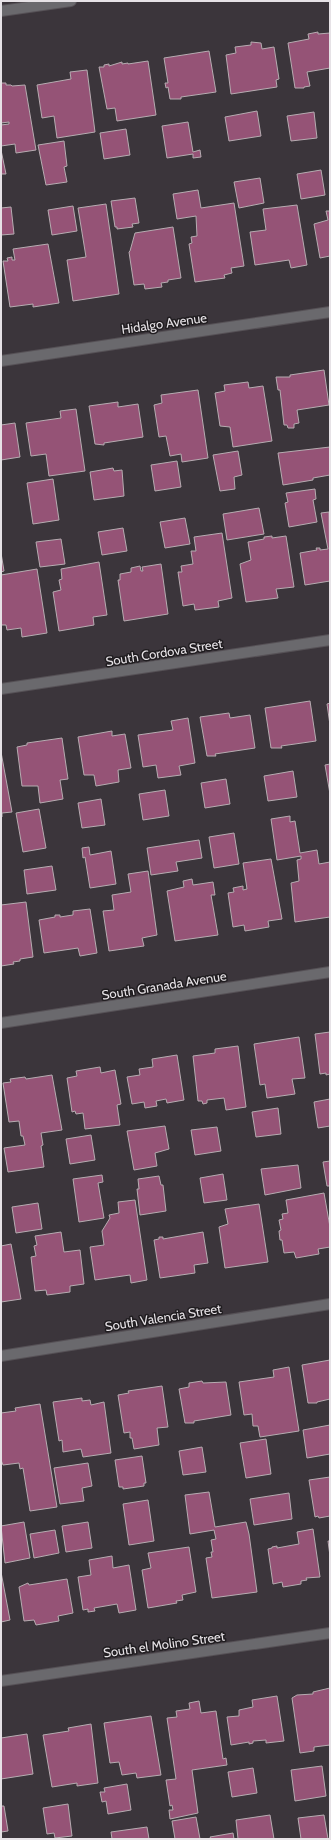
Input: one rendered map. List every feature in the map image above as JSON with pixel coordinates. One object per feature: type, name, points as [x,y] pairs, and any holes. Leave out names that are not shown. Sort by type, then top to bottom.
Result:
[{"type":"street","points":[[1,11],[71,1]]},
{"type":"street","name":"Hidalgo Avenue","points":[[1,361],[330,312]]},
{"type":"street","name":"South Cordova Street","points":[[1,689],[330,640]]},
{"type":"street","name":"South Granada Avenue","points":[[1,1022],[330,972]]},
{"type":"street","name":"South Valencia Street","points":[[1,1356],[330,1304]]},
{"type":"street","name":"South el Molino Street","points":[[1,1681],[330,1633]]},
{"type":"building","points":[[318,32],[318,34],[330,33],[330,68],[307,72],[310,86],[295,88],[288,43],[309,39],[308,34]]},
{"type":"building","points":[[251,42],[261,43],[262,49],[274,47],[279,79],[276,80],[277,87],[231,94],[226,55],[236,53],[235,47],[251,45]]},
{"type":"building","points":[[209,51],[216,92],[181,97],[181,99],[170,99],[168,87],[166,88],[165,83],[168,83],[164,58]]},
{"type":"building","points":[[148,61],[156,115],[117,121],[115,108],[107,109],[99,67],[122,62],[122,64],[128,64]]},
{"type":"building","points":[[87,70],[95,132],[57,138],[54,116],[42,118],[37,85],[71,79],[70,72]]},
{"type":"building","points":[[1,83],[6,83],[6,85],[12,86],[25,85],[36,150],[16,153],[15,144],[1,146],[1,125],[9,124],[9,122],[1,123]]},
{"type":"building","points":[[257,111],[261,136],[229,141],[225,117]]},
{"type":"building","points":[[314,112],[317,138],[291,141],[287,116]]},
{"type":"building","points":[[188,122],[193,152],[200,150],[201,157],[193,158],[193,154],[167,158],[162,126]]},
{"type":"building","points":[[126,129],[130,155],[104,159],[100,133]]},
{"type":"building","points":[[64,141],[67,166],[64,167],[67,182],[46,185],[38,145]]},
{"type":"building","points":[[1,150],[6,174],[1,174]]},
{"type":"building","points":[[321,170],[325,195],[301,199],[297,174]]},
{"type":"building","points":[[260,178],[264,203],[239,208],[234,182]]},
{"type":"building","points":[[198,190],[201,208],[234,203],[244,266],[231,268],[232,273],[224,275],[225,278],[195,282],[189,244],[192,243],[191,237],[197,236],[196,216],[177,219],[173,194]]},
{"type":"building","points":[[135,198],[139,223],[132,224],[133,227],[117,229],[117,227],[115,227],[111,201]]},
{"type":"building","points":[[106,204],[119,294],[73,301],[67,260],[86,257],[78,208]]},
{"type":"building","points":[[297,205],[307,265],[291,268],[289,260],[255,265],[250,232],[266,230],[263,209]]},
{"type":"building","points":[[73,206],[77,231],[52,235],[48,210]]},
{"type":"building","points":[[11,207],[14,234],[1,235],[1,208]]},
{"type":"building","points":[[326,211],[330,211],[330,256],[320,258],[314,224],[328,220]]},
{"type":"building","points":[[173,227],[181,278],[168,280],[168,282],[161,283],[162,287],[145,289],[144,284],[134,285],[129,252],[135,233]]},
{"type":"building","points":[[48,244],[59,303],[33,307],[33,304],[10,307],[3,261],[8,261],[7,258],[12,257],[12,260],[15,260],[13,249]]},
{"type":"building","points":[[324,370],[329,405],[297,410],[299,423],[294,424],[294,428],[288,428],[287,425],[284,425],[280,390],[278,390],[276,377],[290,377],[290,375]]},
{"type":"building","points":[[248,382],[249,388],[263,386],[272,441],[233,447],[230,427],[220,426],[215,393],[225,391],[224,385]]},
{"type":"building","points":[[198,390],[208,458],[182,462],[181,454],[170,456],[166,436],[159,437],[154,405],[162,403],[161,395]]},
{"type":"building","points":[[118,402],[118,407],[138,404],[143,437],[104,443],[104,445],[95,444],[89,406]]},
{"type":"building","points":[[76,409],[85,471],[49,476],[46,454],[31,456],[26,423],[61,418],[60,411]]},
{"type":"building","points":[[15,423],[20,457],[1,460],[1,425]]},
{"type":"building","points":[[330,447],[330,475],[313,478],[313,480],[283,485],[278,453]]},
{"type":"building","points":[[238,451],[242,475],[234,477],[235,489],[220,491],[213,455]]},
{"type":"building","points":[[177,461],[181,487],[155,491],[151,465]]},
{"type":"building","points":[[113,468],[114,471],[122,470],[124,496],[94,500],[90,472]]},
{"type":"building","points":[[53,479],[59,520],[33,524],[27,483]]},
{"type":"building","points":[[315,489],[316,499],[313,500],[317,522],[289,527],[285,503],[288,502],[286,493]]},
{"type":"building","points":[[259,508],[264,534],[227,540],[223,514]]},
{"type":"building","points":[[329,512],[330,581],[305,585],[300,553],[317,550],[316,548],[320,548],[320,550],[328,549],[321,513]]},
{"type":"building","points":[[185,518],[190,544],[165,548],[160,522]]},
{"type":"building","points":[[123,528],[127,551],[102,555],[98,532]]},
{"type":"building","points":[[222,533],[232,598],[218,601],[219,607],[195,610],[194,604],[183,606],[178,572],[182,572],[181,566],[193,564],[191,551],[196,551],[194,537]]},
{"type":"building","points":[[272,536],[272,538],[286,536],[294,587],[276,589],[278,598],[246,602],[240,564],[251,560],[248,542]]},
{"type":"building","points":[[61,539],[65,564],[40,567],[36,542]]},
{"type":"building","points":[[1,553],[4,571],[1,572]]},
{"type":"building","points":[[99,562],[107,615],[93,617],[94,625],[59,631],[53,592],[61,590],[59,580],[62,579],[61,569]]},
{"type":"building","points":[[161,564],[168,614],[124,621],[118,580],[120,580],[120,574],[131,572],[131,568],[140,566],[141,571],[143,571],[142,567]]},
{"type":"building","points":[[37,569],[47,633],[22,637],[21,628],[7,630],[6,625],[1,625],[1,575]]},
{"type":"building","points":[[310,701],[316,741],[281,746],[282,748],[271,748],[265,708]]},
{"type":"building","points":[[330,703],[330,725],[327,704]]},
{"type":"building","points":[[229,713],[230,718],[250,715],[255,748],[215,754],[216,756],[207,756],[200,717]]},
{"type":"building","points":[[188,718],[195,763],[179,766],[181,775],[158,778],[156,765],[143,767],[138,735],[173,730],[171,721]]},
{"type":"building","points":[[112,731],[112,736],[125,734],[131,768],[118,770],[119,782],[96,786],[94,775],[84,775],[78,737]]},
{"type":"building","points":[[62,738],[68,779],[60,780],[63,799],[40,803],[38,786],[22,786],[17,747],[27,745],[27,743]]},
{"type":"building","points":[[1,752],[12,812],[2,813],[2,817],[1,817]]},
{"type":"building","points":[[330,764],[330,794],[325,765]]},
{"type":"building","points":[[293,771],[297,797],[268,801],[264,776]]},
{"type":"building","points":[[226,779],[230,804],[205,808],[201,783]]},
{"type":"building","points":[[165,790],[169,816],[143,820],[139,794]]},
{"type":"building","points":[[101,799],[105,825],[82,828],[78,803]]},
{"type":"building","points":[[39,809],[46,848],[23,852],[16,813]]},
{"type":"building","points":[[290,816],[290,822],[295,821],[300,853],[317,850],[319,864],[330,862],[330,917],[295,922],[291,883],[299,881],[297,860],[301,859],[301,856],[277,860],[271,819]]},
{"type":"building","points":[[234,833],[239,864],[214,868],[209,837]]},
{"type":"building","points":[[199,840],[202,858],[176,862],[178,871],[151,875],[147,848]]},
{"type":"building","points":[[89,847],[90,855],[111,851],[116,884],[90,888],[82,848]]},
{"type":"building","points":[[271,859],[282,919],[268,921],[269,927],[245,931],[244,925],[233,927],[228,893],[234,892],[233,888],[243,886],[243,890],[247,889],[243,863]]},
{"type":"building","points":[[52,866],[56,890],[27,894],[24,870]]},
{"type":"building","points":[[148,871],[157,935],[142,938],[144,946],[109,951],[103,911],[114,910],[112,895],[131,892],[128,874]]},
{"type":"building","points":[[192,879],[193,885],[213,882],[215,895],[211,895],[218,935],[175,941],[167,891],[184,887],[183,881]]},
{"type":"building","points":[[26,902],[33,957],[20,959],[20,961],[13,962],[14,964],[1,966],[1,905]]},
{"type":"building","points":[[90,909],[97,953],[80,956],[78,948],[44,953],[39,920],[55,917],[55,915],[60,915],[60,917],[73,915],[73,911]]},
{"type":"building","points":[[330,1032],[330,1074],[326,1075],[326,1073],[320,1074],[315,1034]]},
{"type":"building","points":[[299,1037],[305,1078],[292,1079],[295,1094],[267,1098],[265,1084],[260,1085],[254,1044]]},
{"type":"building","points":[[238,1046],[246,1107],[226,1110],[224,1098],[207,1100],[207,1103],[203,1104],[202,1101],[198,1101],[193,1056],[215,1053],[215,1049]]},
{"type":"building","points":[[177,1055],[184,1100],[167,1103],[166,1099],[156,1101],[157,1106],[145,1108],[144,1102],[132,1104],[127,1077],[140,1075],[139,1069],[153,1067],[152,1059]]},
{"type":"building","points":[[100,1067],[101,1073],[115,1070],[121,1104],[117,1105],[120,1125],[85,1129],[83,1113],[76,1114],[75,1111],[72,1112],[67,1078],[77,1076],[76,1071]]},
{"type":"building","points":[[52,1075],[62,1130],[41,1133],[44,1167],[8,1172],[4,1148],[25,1145],[23,1136],[21,1136],[19,1121],[9,1122],[3,1083],[11,1082],[10,1079],[25,1077],[26,1079]]},
{"type":"building","points":[[330,1099],[330,1126],[318,1128],[314,1102]]},
{"type":"building","points":[[278,1108],[281,1134],[256,1137],[252,1112]]},
{"type":"building","points":[[165,1126],[169,1149],[155,1153],[157,1166],[134,1170],[127,1131]]},
{"type":"building","points":[[217,1127],[221,1151],[195,1155],[191,1130]]},
{"type":"building","points":[[91,1135],[95,1160],[70,1164],[66,1139]]},
{"type":"building","points":[[330,1161],[330,1186],[327,1186],[323,1162]]},
{"type":"building","points":[[298,1165],[301,1188],[265,1195],[261,1169]]},
{"type":"building","points":[[223,1174],[227,1200],[204,1203],[200,1178]]},
{"type":"building","points":[[102,1175],[103,1182],[98,1183],[104,1218],[79,1222],[73,1179]]},
{"type":"building","points":[[159,1176],[161,1185],[163,1185],[166,1211],[140,1215],[137,1189],[139,1189],[138,1179]]},
{"type":"building","points":[[324,1193],[330,1227],[330,1247],[318,1249],[319,1254],[296,1258],[294,1252],[284,1253],[282,1240],[280,1240],[279,1231],[281,1230],[279,1220],[283,1219],[282,1214],[288,1213],[286,1200]]},
{"type":"building","points":[[135,1200],[147,1280],[131,1283],[130,1275],[95,1280],[90,1247],[104,1245],[102,1231],[110,1218],[109,1215],[119,1213],[118,1202]]},
{"type":"building","points":[[38,1203],[42,1229],[16,1233],[12,1207]]},
{"type":"building","points":[[259,1204],[268,1262],[225,1268],[219,1227],[228,1224],[225,1209]]},
{"type":"building","points":[[61,1232],[64,1252],[80,1250],[84,1284],[70,1286],[70,1292],[47,1295],[46,1290],[35,1291],[31,1257],[36,1256],[34,1246],[37,1245],[35,1236]]},
{"type":"building","points":[[203,1232],[208,1263],[194,1265],[195,1273],[160,1278],[154,1240],[159,1239],[159,1237],[163,1237],[163,1239]]},
{"type":"building","points":[[11,1244],[21,1299],[1,1302],[1,1246]]},
{"type":"building","points":[[330,1360],[330,1399],[317,1403],[308,1403],[302,1365]]},
{"type":"building","points":[[289,1367],[299,1431],[260,1437],[258,1426],[253,1426],[252,1414],[244,1415],[239,1382],[274,1377],[273,1370]]},
{"type":"building","points":[[202,1381],[203,1383],[226,1382],[231,1415],[194,1421],[194,1423],[185,1423],[179,1389],[189,1387],[189,1383]]},
{"type":"building","points":[[162,1386],[168,1427],[157,1428],[159,1445],[134,1449],[132,1438],[130,1438],[130,1432],[124,1433],[118,1395],[129,1393],[128,1391]]},
{"type":"building","points":[[82,1398],[82,1401],[90,1400],[91,1405],[104,1402],[111,1453],[83,1457],[81,1449],[63,1452],[62,1440],[59,1441],[53,1402]]},
{"type":"building","points":[[40,1404],[57,1507],[30,1511],[23,1468],[20,1469],[19,1463],[3,1465],[1,1460],[1,1413],[16,1411],[15,1408]]},
{"type":"building","points":[[330,1425],[330,1454],[307,1458],[303,1430]]},
{"type":"building","points":[[266,1439],[271,1474],[246,1478],[240,1443]]},
{"type":"building","points":[[202,1447],[206,1472],[183,1475],[179,1451]]},
{"type":"building","points":[[142,1456],[146,1483],[144,1483],[144,1486],[123,1489],[123,1487],[119,1487],[115,1460]]},
{"type":"building","points":[[88,1463],[92,1486],[82,1488],[84,1501],[60,1504],[54,1468]]},
{"type":"building","points":[[330,1477],[330,1516],[319,1518],[318,1516],[315,1517],[309,1480]]},
{"type":"building","points":[[209,1492],[215,1527],[246,1522],[257,1592],[212,1598],[206,1558],[212,1557],[211,1552],[213,1552],[211,1540],[216,1539],[214,1530],[190,1534],[185,1495]]},
{"type":"building","points":[[289,1493],[292,1519],[254,1525],[250,1499]]},
{"type":"building","points":[[148,1500],[154,1541],[129,1545],[123,1504]]},
{"type":"building","points":[[24,1522],[30,1558],[5,1563],[1,1526]]},
{"type":"building","points":[[88,1522],[92,1548],[66,1552],[62,1526]]},
{"type":"building","points":[[313,1529],[320,1577],[306,1578],[307,1580],[301,1581],[301,1584],[283,1587],[282,1582],[273,1584],[268,1549],[277,1546],[277,1548],[299,1544],[297,1532]]},
{"type":"building","points":[[55,1530],[59,1553],[34,1558],[30,1534]]},
{"type":"building","points":[[328,1541],[330,1541],[330,1556]]},
{"type":"building","points":[[189,1547],[196,1592],[182,1595],[183,1600],[176,1601],[177,1603],[148,1608],[142,1570],[151,1568],[148,1553]]},
{"type":"building","points":[[112,1556],[113,1568],[129,1565],[136,1610],[119,1613],[117,1604],[94,1608],[95,1611],[88,1612],[88,1609],[83,1610],[78,1577],[91,1575],[89,1560]]},
{"type":"building","points":[[1,1572],[10,1620],[1,1622]]},
{"type":"building","points":[[67,1579],[73,1613],[58,1616],[59,1621],[36,1625],[34,1620],[24,1621],[19,1587],[28,1583],[29,1585]]},
{"type":"building","points":[[330,1688],[330,1745],[314,1747],[314,1751],[300,1753],[292,1698],[297,1695],[313,1694],[313,1692]]},
{"type":"building","points":[[277,1696],[284,1741],[266,1743],[266,1740],[253,1741],[253,1743],[249,1744],[249,1742],[231,1745],[227,1717],[239,1716],[239,1710],[253,1707],[252,1700]]},
{"type":"building","points":[[199,1701],[201,1713],[216,1711],[223,1759],[226,1758],[227,1765],[192,1770],[198,1813],[170,1819],[169,1810],[173,1810],[172,1805],[170,1806],[166,1780],[176,1779],[167,1718],[177,1717],[176,1711],[190,1709],[189,1703]]},
{"type":"building","points":[[151,1716],[161,1775],[137,1778],[136,1773],[122,1775],[119,1762],[110,1763],[104,1723]]},
{"type":"building","points":[[91,1724],[98,1783],[77,1786],[77,1783],[52,1787],[43,1735],[69,1731],[68,1728]]},
{"type":"building","points":[[27,1734],[33,1774],[1,1779],[1,1738]]},
{"type":"building","points":[[322,1766],[326,1796],[295,1801],[291,1770]]},
{"type":"building","points":[[253,1768],[257,1793],[232,1797],[228,1772]]},
{"type":"building","points":[[127,1784],[131,1810],[108,1814],[106,1801],[102,1802],[100,1792],[105,1792],[104,1788]]},
{"type":"building","points":[[68,1804],[72,1836],[55,1838],[54,1833],[47,1834],[43,1808]]},
{"type":"building","points":[[1,1806],[4,1806],[8,1831],[1,1832]]},
{"type":"building","points":[[270,1815],[274,1839],[238,1839],[236,1820]]},
{"type":"building","points":[[324,1815],[328,1839],[301,1839],[298,1818]]},
{"type":"building","points":[[196,1817],[200,1839],[175,1839],[172,1821]]},
{"type":"building","points":[[147,1827],[149,1839],[112,1839],[111,1832]]},
{"type":"building","points":[[233,1833],[234,1839],[211,1839],[210,1837]]}]
